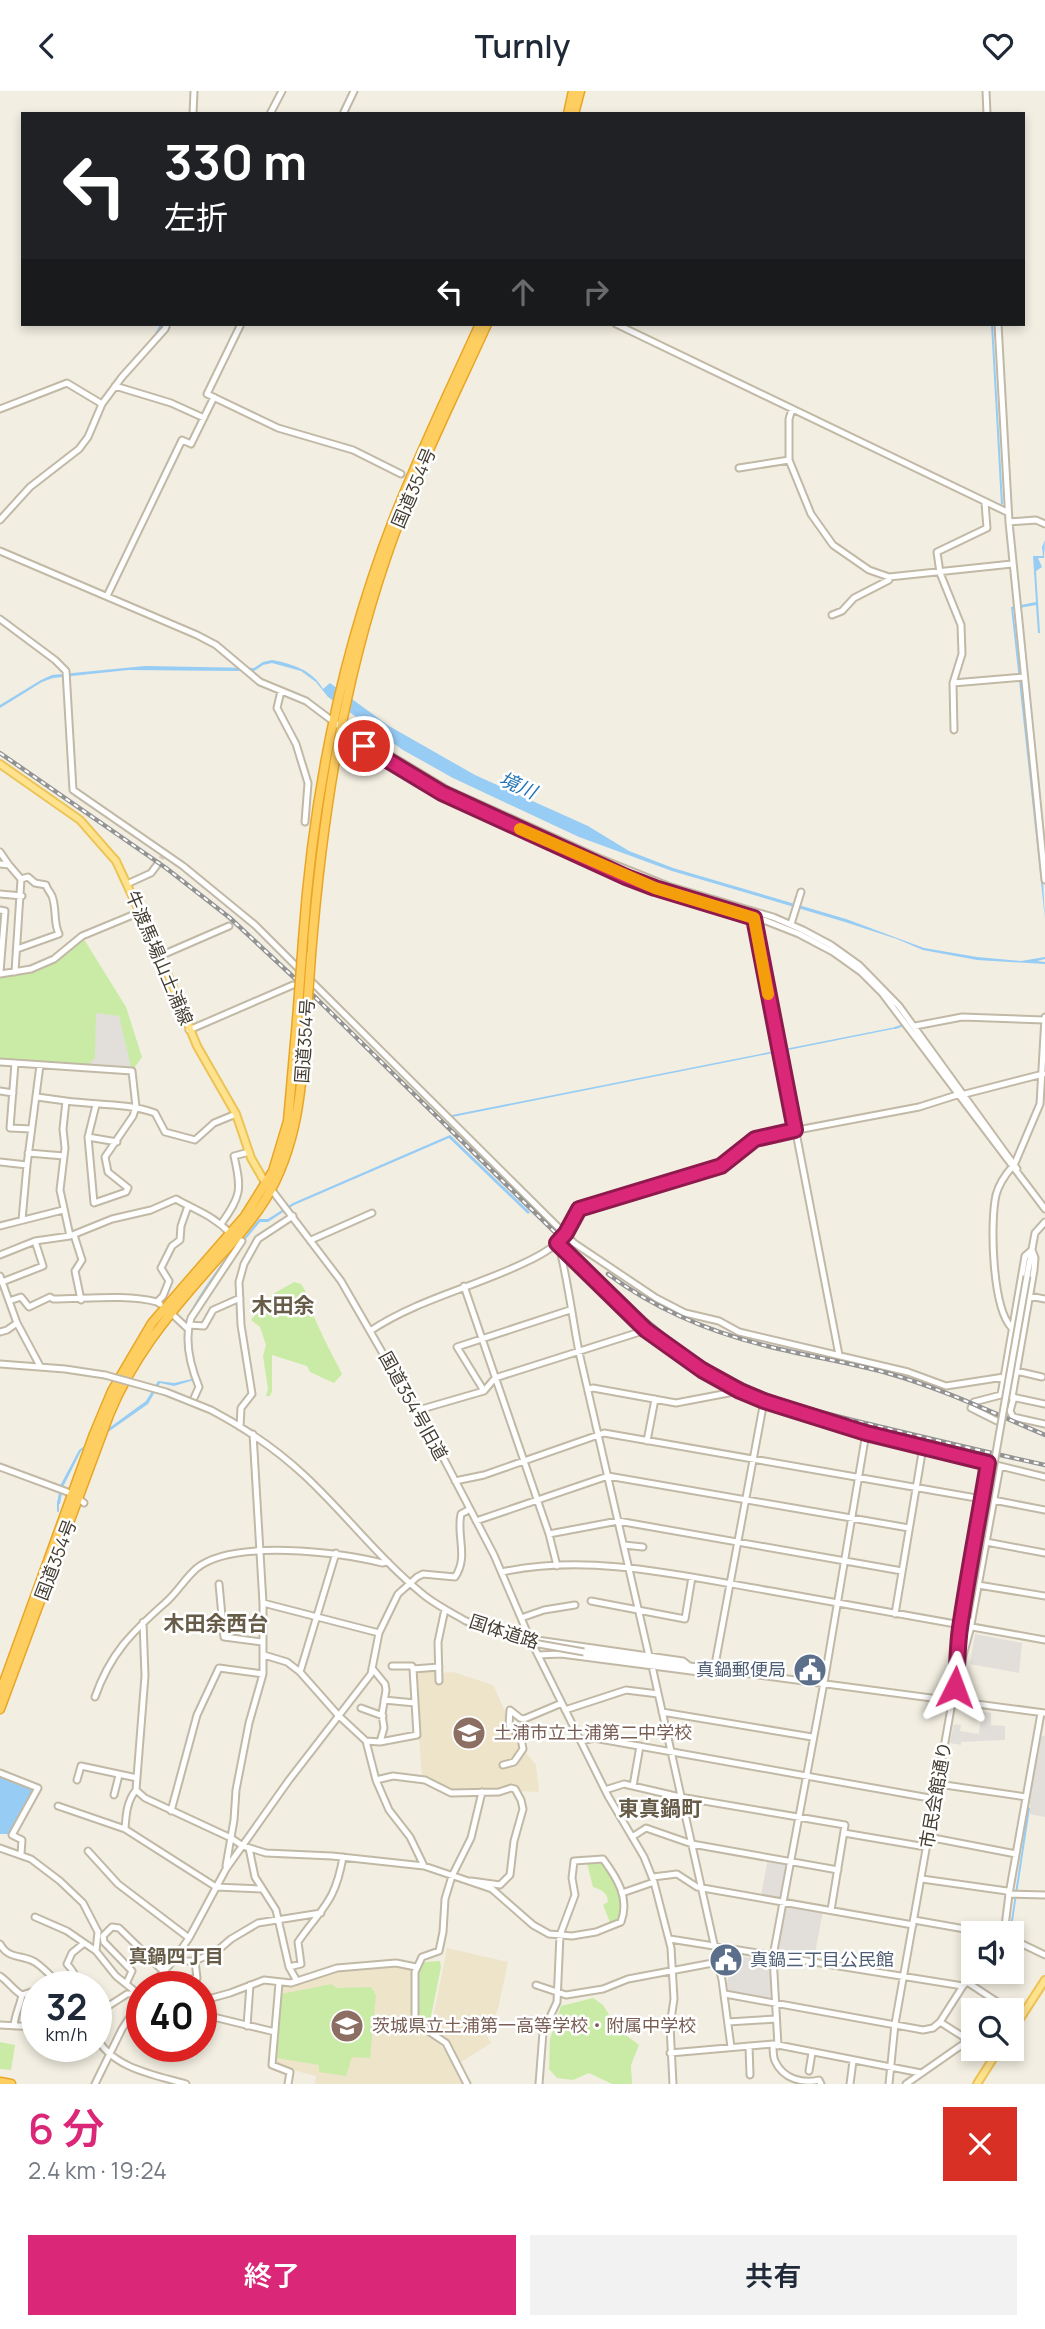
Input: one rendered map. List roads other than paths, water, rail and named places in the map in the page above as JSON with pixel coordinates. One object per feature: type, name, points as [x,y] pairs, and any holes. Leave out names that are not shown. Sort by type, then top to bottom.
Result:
[{"type":"highway","points":[[568,112],[573,91]]},
{"type":"highway","points":[[575,112],[580,91]]},
{"type":"highway","name":"国道354号","points":[[269,1186],[288,1121],[315,821],[360,618],[394,519],[479,326]]},
{"type":"highway","name":"国道354号","points":[[344,690],[400,520],[486,326]]},
{"type":"highway","name":"国道354号","points":[[0,1709],[79,1498],[112,1391],[141,1340],[164,1307],[251,1220],[288,1150],[298,1114],[323,829],[337,723]]},
{"type":"highway","name":"国道354号","points":[[0,1693],[79,1498]]},
{"type":"highway","points":[[0,2083],[11,2084]]},
{"type":"main road","name":"牛渡馬場山土浦線","points":[[0,764],[80,820],[116,861],[160,956],[204,1062],[236,1114],[249,1152],[269,1186]]},
{"type":"main road","points":[[1024,2012],[1045,1980]]},
{"type":"main road","points":[[977,2084],[992,2061]]},
{"type":"street","points":[[193,112],[194,91]]},
{"type":"street","points":[[344,112],[354,91]]},
{"type":"street","points":[[986,91],[987,112]]},
{"type":"street","points":[[271,112],[279,92]]},
{"type":"street","points":[[0,520],[30,487],[79,449],[88,437],[102,404],[166,326]]},
{"type":"street","points":[[240,326],[208,394],[278,428],[353,450],[401,474]]},
{"type":"street","points":[[620,326],[1007,512]]},
{"type":"street","points":[[998,326],[1007,512],[1045,880]]},
{"type":"street","points":[[0,409],[67,383],[102,404]]},
{"type":"street","points":[[116,386],[170,403],[204,418]]},
{"type":"street","points":[[107,596],[182,440],[191,444],[214,397]]},
{"type":"street","points":[[792,409],[789,419],[789,460],[811,514],[832,545],[869,570],[889,577],[1013,564]]},
{"type":"street","points":[[739,468],[789,460]]},
{"type":"street","points":[[954,730],[953,683],[962,654],[961,625],[940,573],[937,552],[987,528],[985,503]]},
{"type":"street","points":[[1009,522],[1036,520],[1045,524]]},
{"type":"street","points":[[0,551],[216,645],[260,682],[301,699],[448,790],[601,859],[668,886],[791,924],[831,946],[859,965],[883,987],[915,1026],[1045,1209]]},
{"type":"street","points":[[832,615],[842,611],[854,599],[889,580],[889,577]]},
{"type":"street","points":[[0,619],[55,660],[67,674],[73,790],[255,925],[575,1243],[628,1281],[685,1313],[719,1321],[739,1332],[908,1372],[946,1386],[1004,1377]]},
{"type":"street","points":[[953,683],[1024,677]]},
{"type":"street","points":[[281,691],[277,708],[296,744],[308,783],[305,822]]},
{"type":"street","points":[[0,852],[21,879],[15,972]]},
{"type":"street","points":[[0,864],[9,865]]},
{"type":"street","points":[[127,884],[151,873],[157,865]]},
{"type":"street","points":[[18,949],[59,934],[55,925],[51,895],[46,885],[35,883],[28,877],[21,879]]},
{"type":"street","points":[[0,894],[22,895]]},
{"type":"street","points":[[791,924],[801,894]]},
{"type":"street","points":[[0,910],[5,911],[0,973],[32,969],[54,959],[82,936],[140,912]]},
{"type":"street","points":[[754,914],[799,934],[861,972],[882,993],[962,1094]]},
{"type":"street","points":[[754,914],[839,1355]]},
{"type":"street","points":[[160,956],[229,926]]},
{"type":"street","points":[[189,1030],[293,985]]},
{"type":"street","points":[[915,1026],[962,1017],[1045,1019],[1040,1104],[1013,1165],[1001,1181],[996,1197],[993,1275],[1001,1305],[1008,1324],[1012,1327]]},
{"type":"street","points":[[0,1062],[132,1071],[136,1107],[106,1157],[108,1172],[128,1188],[126,1192],[94,1203],[88,1137],[96,1105]]},
{"type":"street","points":[[10,1128],[15,1063]]},
{"type":"street","points":[[23,1220],[28,1153],[40,1065]]},
{"type":"street","points":[[370,1331],[394,1315],[527,1262],[558,1245],[579,1209],[721,1166],[755,1139],[919,1107],[1043,1074]]},
{"type":"street","points":[[0,1091],[13,1093]]},
{"type":"street","points":[[37,1097],[136,1107],[155,1113],[165,1132],[195,1140],[214,1122],[236,1114]]},
{"type":"street","points":[[66,1101],[62,1129],[64,1156],[60,1190],[63,1210],[82,1260],[75,1271],[81,1300]]},
{"type":"street","points":[[0,1127],[31,1129]]},
{"type":"street","points":[[88,1137],[117,1142]]},
{"type":"street","points":[[221,1224],[237,1202],[239,1194],[239,1176],[234,1156],[249,1152]]},
{"type":"street","points":[[28,1153],[64,1156]]},
{"type":"street","points":[[0,1162],[27,1165]]},
{"type":"street","name":"国道354号旧道","points":[[269,1186],[341,1281],[455,1481],[502,1572],[530,1639],[565,1710],[653,1879],[670,1940],[674,1999],[670,2026],[673,2084]]},
{"type":"street","points":[[0,1255],[36,1241],[72,1235],[176,1199],[199,1209],[236,1237],[258,1239]]},
{"type":"street","points":[[164,1307],[163,1296],[169,1281],[161,1268],[172,1246],[180,1240],[181,1226],[188,1206]]},
{"type":"street","points":[[0,1226],[63,1210]]},
{"type":"street","points":[[311,1240],[372,1213]]},
{"type":"street","points":[[240,1427],[241,1408],[252,1394],[241,1325],[240,1275],[258,1239],[293,1216]]},
{"type":"street","name":"市民会館通り","points":[[889,2084],[895,2024],[1027,1276],[1035,1233],[1045,1221]]},
{"type":"street","points":[[194,1398],[199,1387],[193,1375],[188,1327],[236,1237]]},
{"type":"street","points":[[36,1241],[43,1266],[1,1279],[17,1322],[40,1366]]},
{"type":"street","points":[[558,1245],[571,1295],[570,1310],[579,1352],[649,1656]]},
{"type":"street","points":[[558,1245],[646,1330],[702,1370],[740,1391],[866,1433],[1045,1477]]},
{"type":"street","points":[[1001,1395],[1025,1257],[1032,1250],[1035,1258],[1030,1296],[1010,1411],[1013,1417],[1045,1424]]},
{"type":"street","points":[[464,1286],[549,1534],[557,1566]]},
{"type":"street","points":[[1030,1296],[1045,1299]]},
{"type":"street","points":[[9,1301],[21,1297],[29,1307],[50,1297],[81,1300],[115,1297],[164,1307],[188,1327],[204,1326],[214,1310],[240,1298]]},
{"type":"street","points":[[484,1391],[457,1347],[570,1310]]},
{"type":"street","points":[[0,1332],[17,1322]]},
{"type":"street","points":[[415,1411],[484,1391],[495,1378],[646,1330]]},
{"type":"street","name":"国体道路","points":[[0,1364],[40,1366],[105,1375],[166,1392],[211,1411],[253,1434],[301,1473],[410,1583],[445,1609],[466,1621],[522,1641],[714,1670],[1043,1713]]},
{"type":"street","points":[[1016,1371],[1042,1377]]},
{"type":"street","points":[[589,1389],[676,1402],[740,1391]]},
{"type":"street","points":[[997,1421],[971,1408],[973,1404],[1001,1395],[1045,1404]]},
{"type":"street","points":[[647,1441],[655,1399]]},
{"type":"street","points":[[538,1655],[561,1654],[699,1672],[714,1670],[764,1401]]},
{"type":"street","points":[[455,1481],[477,1477],[598,1434],[608,1433],[982,1499]]},
{"type":"street","points":[[821,2084],[819,2080],[802,2083],[785,2073],[775,2061],[774,1956],[866,1433]]},
{"type":"street","points":[[226,1869],[236,1790],[263,1674],[263,1603],[253,1434]]},
{"type":"street","points":[[895,1614],[923,1447]]},
{"type":"street","points":[[965,1626],[988,1463]]},
{"type":"street","points":[[0,1467],[79,1498]]},
{"type":"street","points":[[965,1626],[978,1584],[1000,1467]]},
{"type":"street","points":[[476,1521],[608,1476],[909,1528]]},
{"type":"street","points":[[993,1500],[1045,1510]]},
{"type":"street","points":[[132,1971],[104,1942],[103,1936],[112,1927],[118,1929],[163,1971],[173,1961],[189,1938],[226,1869],[246,1847],[338,1715],[366,1681],[373,1668],[379,1633],[398,1594],[423,1574],[455,1577],[461,1566],[461,1514],[470,1509]]},
{"type":"street","points":[[549,1534],[618,1521],[902,1571]]},
{"type":"street","points":[[985,1542],[1045,1553]]},
{"type":"street","points":[[624,1545],[643,1547]]},
{"type":"street","points":[[95,1697],[116,1651],[175,1594],[198,1567],[227,1555],[260,1552],[336,1553],[388,1562]]},
{"type":"street","points":[[299,1672],[336,1553]]},
{"type":"street","points":[[502,1572],[519,1568],[557,1566],[629,1567],[1045,1640]]},
{"type":"street","points":[[591,1601],[685,1619],[692,1577]]},
{"type":"street","points":[[219,1584],[224,1637],[262,1642]]},
{"type":"street","points":[[978,1584],[1045,1596]]},
{"type":"street","points":[[263,1603],[379,1633]]},
{"type":"street","points":[[521,1618],[544,1610],[575,1605]]},
{"type":"street","points":[[439,1681],[438,1641],[445,1609]]},
{"type":"street","points":[[125,1829],[127,1807],[136,1790],[145,1676],[143,1622]]},
{"type":"street","points":[[530,1639],[683,1661],[689,1666]]},
{"type":"street","points":[[264,1655],[287,1661],[366,1741],[376,1780],[389,1811],[410,1837],[424,1866]]},
{"type":"street","points":[[366,1741],[380,1742],[417,1734],[412,1665],[392,1665]]},
{"type":"street","points":[[652,1666],[725,1994],[731,2047]]},
{"type":"street","points":[[413,1669],[439,1667]]},
{"type":"street","points":[[171,1811],[197,1715],[219,1668],[263,1674]]},
{"type":"street","points":[[373,1668],[385,1684],[384,1728],[380,1742]]},
{"type":"street","points":[[565,1710],[626,1690],[658,1694]]},
{"type":"street","points":[[384,1700],[415,1703]]},
{"type":"street","points":[[503,1765],[514,1762],[523,1749],[521,1738],[510,1727],[510,1710],[524,1719],[562,1703]]},
{"type":"street","points":[[361,1708],[383,1716]]},
{"type":"street","points":[[662,1712],[812,1737]]},
{"type":"street","points":[[1006,1921],[1043,1713]]},
{"type":"street","points":[[581,1741],[594,1738],[935,1799]]},
{"type":"street","points":[[633,1786],[640,1746]]},
{"type":"street","points":[[77,1780],[81,1766],[137,1778]]},
{"type":"street","points":[[0,1773],[38,1788],[12,1835],[22,1840],[21,1854]]},
{"type":"street","points":[[114,1795],[119,1775]]},
{"type":"street","points":[[376,1780],[393,1776],[425,1780],[451,1793],[514,1789],[523,1809],[514,1841],[510,1875],[500,1885],[470,1882]]},
{"type":"street","points":[[605,1790],[624,1784],[681,1797],[845,1825],[831,1910]]},
{"type":"street","points":[[938,1784],[1027,1797]]},
{"type":"street","points":[[136,1790],[145,1798],[171,1811],[246,1847],[266,1853],[343,1857],[424,1866],[492,1889],[533,1925],[549,1934],[561,1935],[572,1936],[596,1932],[621,1921],[626,1909],[622,1893],[617,1877],[603,1859],[574,1861],[572,1878],[575,1895],[561,1935],[557,2002]]},
{"type":"street","points":[[467,2084],[446,2043],[415,2022],[416,1968],[422,1957],[439,1951],[443,1932],[443,1907],[452,1876],[471,1838],[482,1792]]},
{"type":"street","points":[[58,1806],[125,1829],[216,1887],[262,1889]]},
{"type":"street","points":[[632,1837],[646,1828],[692,1844],[838,1870]]},
{"type":"street","points":[[844,1833],[926,1847]]},
{"type":"street","points":[[928,1837],[1016,1854]]},
{"type":"street","points":[[246,1847],[255,1877],[276,1910],[289,1967],[297,1981]]},
{"type":"street","points":[[0,1848],[21,1854],[60,1881],[83,1903],[98,1932],[96,1951]]},
{"type":"street","points":[[88,1851],[118,1884],[189,1938]]},
{"type":"street","points":[[289,1967],[301,1964],[298,1942],[321,1913],[337,1885],[343,1857]]},
{"type":"street","points":[[622,1893],[653,1879],[677,1874],[702,1887],[961,1930]]},
{"type":"street","points":[[922,1879],[1009,1893],[1045,1895]]},
{"type":"street","points":[[173,1961],[195,1961],[217,1951],[258,1923],[321,1913]]},
{"type":"street","points":[[35,1917],[67,1931],[96,1951],[116,1976],[126,1981]]},
{"type":"street","points":[[670,1940],[963,1986]]},
{"type":"street","points":[[0,1944],[4,1952],[33,1961],[44,1971]]},
{"type":"street","points":[[74,1971],[67,1963],[72,1953],[83,1944]]},
{"type":"street","points":[[1024,1945],[1045,1955]]},
{"type":"street","points":[[195,1961],[196,1971]]},
{"type":"street","points":[[539,2084],[542,2032],[557,2002],[566,1995],[603,1989],[628,1979],[718,1962]]},
{"type":"street","points":[[217,1997],[264,1980],[279,1983],[297,1981],[337,1968],[396,1963],[416,1968]]},
{"type":"street","points":[[0,1976],[21,1994]]},
{"type":"street","points":[[725,1994],[923,2030],[933,2028],[940,2022],[967,1982],[991,1998]]},
{"type":"street","points":[[279,1983],[272,2065],[290,2073],[288,2084]]},
{"type":"street","points":[[247,2026],[250,1985]]},
{"type":"street","points":[[536,1985],[566,1995]]},
{"type":"street","points":[[14,2026],[21,1999]]},
{"type":"street","points":[[217,2018],[275,2032]]},
{"type":"street","points":[[728,2022],[776,2019]]},
{"type":"street","points":[[940,2022],[961,2035]]},
{"type":"street","points":[[112,2051],[126,2023]]},
{"type":"street","points":[[0,2025],[21,2026]]},
{"type":"street","points":[[670,2053],[775,2045],[921,2073]]},
{"type":"street","points":[[749,2046],[750,2075]]},
{"type":"street","points":[[906,2084],[961,2047]]},
{"type":"street","points":[[809,2071],[812,2053]]},
{"type":"street","points":[[112,2056],[156,2076],[186,2084]]},
{"type":"street","points":[[850,2084],[853,2061]]},
{"type":"street","points":[[95,2084],[106,2062]]},
{"type":"water","points":[[991,326],[1003,504],[1001,505]]},
{"type":"water","points":[[1045,540],[1044,558],[1038,558],[1042,567],[1036,571],[1040,633],[1036,605],[1013,609],[1042,863],[1045,919],[1011,607],[1036,602],[1033,556],[1043,556],[1042,547]]},
{"type":"water","points":[[272,660],[301,669],[319,682],[323,689],[330,683],[389,726],[475,775],[588,826],[629,851],[673,868],[846,919],[924,948],[1021,961],[1045,957],[1037,961],[1045,964],[977,960],[923,950],[845,922],[672,871],[579,837],[453,778],[403,750],[328,697],[316,682],[301,671],[272,663],[254,671],[128,670],[53,678],[0,708],[0,705],[52,675],[145,666],[254,668]]},
{"type":"water","points":[[898,1028],[452,1117],[452,1115]]},
{"type":"water","points":[[450,1135],[530,1212],[528,1214],[449,1138],[294,1205],[268,1222],[260,1222],[245,1240],[242,1240],[186,1329],[194,1380],[174,1386],[160,1383],[148,1404],[81,1451],[63,1487],[60,1504],[57,1504],[60,1486],[79,1450],[146,1401],[158,1381],[174,1383],[192,1379],[188,1368],[184,1331],[188,1317],[240,1238],[244,1238],[259,1219],[268,1219],[293,1203]]},
{"type":"water","points":[[0,1774],[37,1789],[11,1834],[0,1834]]},
{"type":"water","points":[[1028,1807],[1030,1808],[1011,1921]]},
{"type":"waterway","points":[[152,340],[161,326]]},
{"type":"waterway","points":[[895,1028],[901,1026]]},
{"type":"waterway","points":[[58,1502],[58,1511]]},
{"type":"tunnel","points":[[157,865],[162,857]]},
{"type":"railway","points":[[0,753],[166,868],[230,918],[317,999],[624,1300],[655,1328],[689,1353],[734,1380],[778,1399],[1045,1465]]},
{"type":"railway","points":[[608,1274],[664,1308],[725,1334],[907,1379],[967,1401],[1045,1435]]},
{"type":"place","name":"真鍋郵便局","points":[[810,1670]]},
{"type":"place","name":"土浦市立土浦第二中学校","points":[[469,1733]]},
{"type":"place","name":"真鍋三丁目公民館","points":[[726,1960]]},
{"type":"place","name":"茨城県立土浦第一高等学校・附属中学校","points":[[347,2026]]},
{"type":"district","name":"木田余","points":[[283,1306]]},
{"type":"district","name":"木田余西台","points":[[216,1624]]},
{"type":"district","name":"東真鍋町","points":[[660,1809]]},
{"type":"district","name":"真鍋四丁目","points":[[176,1956]]},
{"type":"water label","name":"境川","points":[[518,785]]}]
